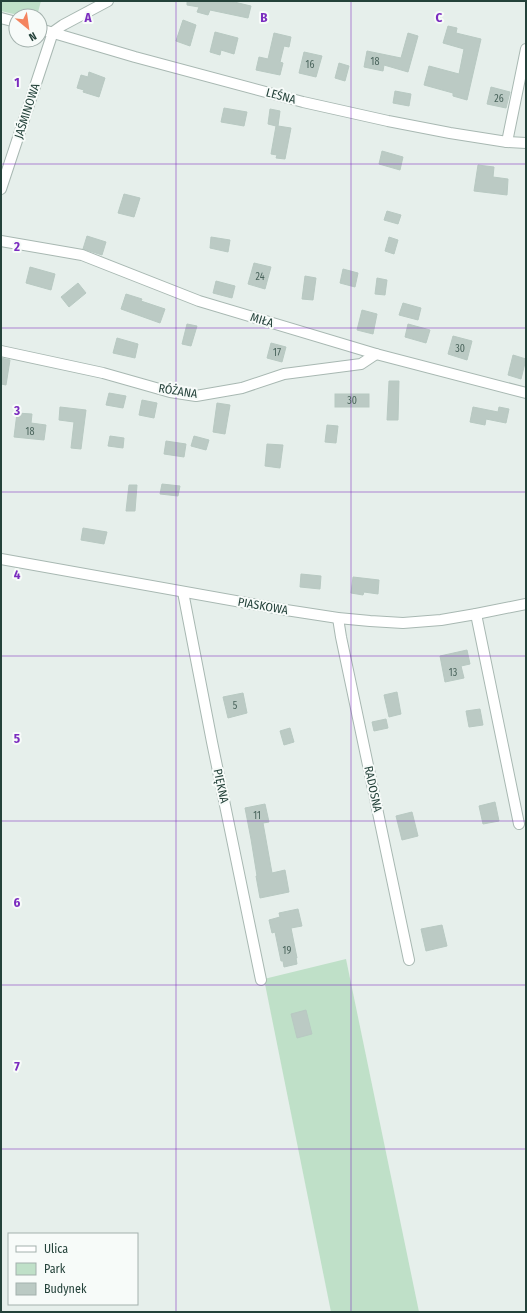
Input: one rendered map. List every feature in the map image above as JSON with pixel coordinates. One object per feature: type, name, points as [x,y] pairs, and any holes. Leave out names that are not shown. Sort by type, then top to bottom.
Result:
[{"type":"street","points":[[52,32],[108,1]]},
{"type":"street","name":"LEŚNA","points":[[48,31],[135,57],[303,102],[450,133],[507,142],[526,143]]},
{"type":"street","name":"JAŚMINOWA","points":[[1,189],[52,32]]},
{"type":"street","points":[[507,142],[526,49]]},
{"type":"street","name":"MIŁA","points":[[1,241],[82,255],[199,301],[376,354],[526,393]]},
{"type":"street","name":"RÓŻANA","points":[[1,351],[103,373],[170,392],[196,396],[242,388],[284,374],[360,364],[376,354]]},
{"type":"street","name":"PIASKOWA","points":[[1,559],[338,618],[403,623],[441,620],[526,604]]},
{"type":"street","name":"PIĘKNA","points":[[183,592],[261,980]]},
{"type":"street","points":[[476,614],[518,824]]},
{"type":"street","name":"RADOSNA","points":[[338,618],[409,960]]},
{"type":"green space","points":[[1,1],[41,1],[39,8],[8,8],[8,13],[1,11]]},
{"type":"green space","points":[[346,959],[419,1312],[331,1312],[264,979]]},
{"type":"building","points":[[187,1],[230,1],[251,6],[248,18],[210,10],[208,15],[197,12],[199,7],[187,5]]},
{"type":"building","points":[[183,20],[196,25],[190,46],[176,41]]},
{"type":"building","points":[[448,26],[457,28],[456,33],[481,39],[467,100],[453,96],[453,93],[424,85],[429,66],[459,74],[464,49],[443,43]]},
{"type":"building","points":[[215,32],[238,38],[234,54],[221,50],[220,55],[210,52]]},
{"type":"building","points":[[274,33],[291,37],[289,47],[284,46],[280,62],[283,63],[280,75],[256,70],[259,57],[268,59]]},
{"type":"building","points":[[408,33],[418,36],[408,72],[384,65],[383,71],[364,67],[367,51],[401,58]]},
{"type":"building","points":[[304,52],[322,56],[316,77],[299,73]]},
{"type":"building","points":[[339,63],[349,66],[345,81],[335,78]]},
{"type":"building","points":[[89,72],[105,78],[99,97],[83,92],[84,90],[77,88],[81,75],[88,77]]},
{"type":"building","points":[[491,87],[510,92],[506,108],[487,104]]},
{"type":"building","points":[[395,91],[411,94],[409,106],[393,103]]},
{"type":"building","points":[[224,108],[247,112],[244,126],[221,122]]},
{"type":"building","points":[[270,109],[280,111],[278,126],[291,128],[285,159],[276,158],[277,155],[271,154],[276,126],[268,124]]},
{"type":"building","points":[[382,151],[403,157],[400,170],[379,164]]},
{"type":"building","points":[[478,165],[494,167],[493,177],[508,179],[507,195],[474,191]]},
{"type":"building","points":[[124,194],[140,198],[134,217],[118,213]]},
{"type":"building","points":[[387,211],[401,215],[398,224],[384,220]]},
{"type":"building","points":[[87,236],[106,242],[102,255],[83,249]]},
{"type":"building","points":[[211,237],[230,240],[228,252],[210,248]]},
{"type":"building","points":[[389,237],[398,240],[394,254],[385,251]]},
{"type":"building","points":[[254,263],[271,267],[265,289],[248,284]]},
{"type":"building","points":[[30,267],[55,274],[51,290],[26,283]]},
{"type":"building","points":[[343,269],[358,273],[355,287],[340,283]]},
{"type":"building","points":[[305,276],[316,278],[313,300],[302,299]]},
{"type":"building","points":[[377,278],[387,280],[385,295],[375,294]]},
{"type":"building","points":[[216,281],[235,286],[232,298],[213,293]]},
{"type":"building","points":[[78,283],[86,293],[69,307],[61,297]]},
{"type":"building","points":[[126,294],[165,309],[160,323],[121,309]]},
{"type":"building","points":[[403,303],[421,308],[418,320],[399,315]]},
{"type":"building","points":[[362,310],[377,314],[373,334],[357,330]]},
{"type":"building","points":[[187,324],[197,326],[191,346],[182,344]]},
{"type":"building","points":[[408,324],[430,330],[426,343],[405,337]]},
{"type":"building","points":[[453,336],[472,341],[467,360],[448,354]]},
{"type":"building","points":[[117,338],[138,344],[135,358],[113,353]]},
{"type":"building","points":[[271,343],[286,347],[282,362],[267,358]]},
{"type":"building","points":[[513,355],[526,359],[521,379],[508,375]]},
{"type":"building","points":[[1,358],[10,360],[6,385],[1,384]]},
{"type":"building","points":[[389,381],[399,381],[398,420],[387,420]]},
{"type":"building","points":[[109,393],[126,396],[123,408],[106,405]]},
{"type":"building","points":[[335,394],[369,394],[369,407],[335,407]]},
{"type":"building","points":[[142,400],[157,403],[154,418],[139,415]]},
{"type":"building","points":[[217,403],[230,405],[225,434],[213,432]]},
{"type":"building","points":[[60,407],[86,410],[81,449],[71,448],[74,422],[59,420]]},
{"type":"building","points":[[473,407],[498,412],[499,407],[509,409],[506,423],[486,419],[485,425],[470,422]]},
{"type":"building","points":[[17,413],[32,414],[31,423],[46,425],[44,440],[14,437]]},
{"type":"building","points":[[327,425],[338,426],[336,443],[325,442]]},
{"type":"building","points":[[110,436],[124,438],[123,448],[108,446]]},
{"type":"building","points":[[194,436],[209,440],[206,450],[191,446]]},
{"type":"building","points":[[166,441],[186,444],[184,457],[164,454]]},
{"type":"building","points":[[267,444],[283,445],[280,468],[265,466]]},
{"type":"building","points":[[162,484],[180,486],[178,496],[160,494]]},
{"type":"building","points":[[129,485],[137,485],[135,511],[126,511]]},
{"type":"building","points":[[83,528],[107,532],[104,544],[81,540]]},
{"type":"building","points":[[301,574],[321,576],[320,589],[300,587]]},
{"type":"building","points":[[353,577],[379,580],[378,594],[364,592],[363,595],[351,593]]},
{"type":"building","points":[[467,650],[470,664],[461,666],[464,678],[445,682],[440,656]]},
{"type":"building","points":[[397,692],[401,714],[389,717],[384,695]]},
{"type":"building","points":[[243,693],[247,713],[228,718],[223,697]]},
{"type":"building","points":[[480,709],[483,725],[469,727],[466,711]]},
{"type":"building","points":[[386,719],[388,728],[374,731],[372,722]]},
{"type":"building","points":[[290,728],[294,742],[284,745],[280,731]]},
{"type":"building","points":[[495,802],[499,821],[483,824],[479,806]]},
{"type":"building","points":[[265,804],[269,822],[263,823],[272,873],[285,870],[289,892],[260,898],[245,808]]},
{"type":"building","points":[[412,812],[418,836],[402,840],[396,816]]},
{"type":"building","points":[[298,909],[302,926],[291,928],[297,964],[284,967],[283,961],[281,961],[275,932],[272,933],[269,920],[280,917],[279,913]]},
{"type":"building","points":[[442,925],[447,946],[426,951],[421,929]]},
{"type":"building","points":[[306,1010],[312,1034],[297,1038],[291,1014]]}]
